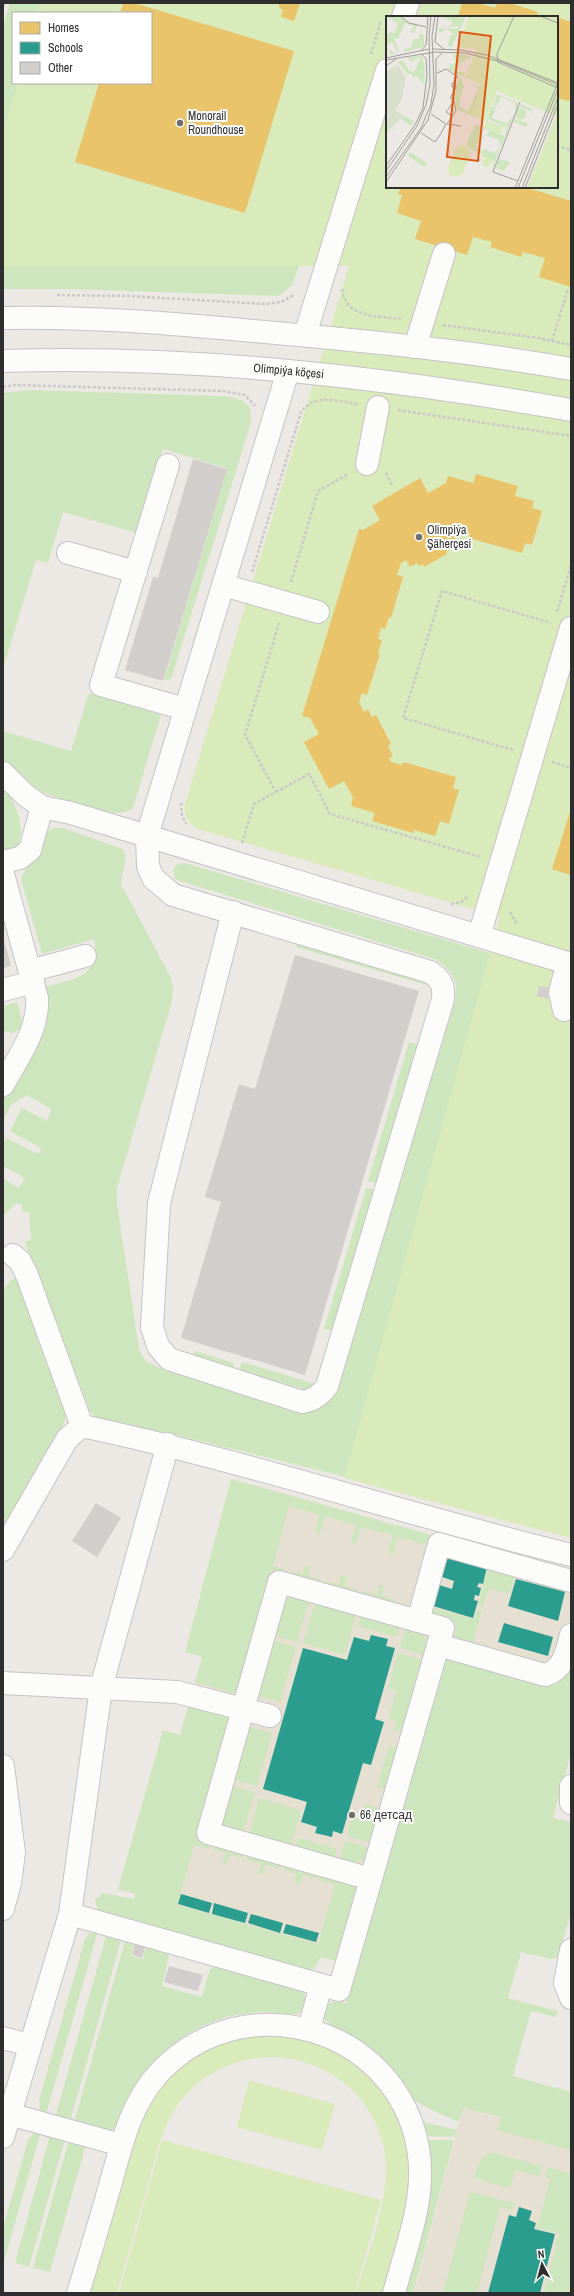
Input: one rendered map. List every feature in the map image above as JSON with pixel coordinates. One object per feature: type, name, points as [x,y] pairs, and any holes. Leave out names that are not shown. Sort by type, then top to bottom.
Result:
[{"type":"street","points":[[403,16],[408,3]]},
{"type":"street","points":[[305,336],[379,63]]},
{"type":"street","points":[[415,347],[444,254]]},
{"type":"street","points":[[3,318],[138,321],[415,347],[571,369]]},
{"type":"street","name":"Olimpiýa köçesi","points":[[3,361],[133,360],[288,371],[377,380],[571,410]]},
{"type":"street","points":[[233,912],[159,1202],[152,1328],[158,1346],[169,1359],[302,1402],[312,1400],[321,1394],[327,1386],[441,1007],[444,988],[440,978],[430,972],[233,912],[173,895],[153,878],[148,866],[147,836],[288,371]]},
{"type":"street","points":[[367,464],[378,407]]},
{"type":"street","points":[[168,465],[101,684],[185,709]]},
{"type":"street","points":[[68,553],[136,572]]},
{"type":"street","points":[[223,585],[318,612]]},
{"type":"street","points":[[479,936],[519,752],[571,628]]},
{"type":"street","points":[[3,773],[25,795],[42,807],[71,813],[570,964],[560,992],[564,1010]]},
{"type":"street","points":[[3,862],[20,858],[30,850],[42,807]]},
{"type":"street","points":[[3,874],[10,926],[31,977],[37,998],[36,1022],[3,1085]]},
{"type":"street","points":[[3,990],[31,977],[85,956]]},
{"type":"street","points":[[6,1259],[20,1261],[27,1274],[82,1426]]},
{"type":"street","points":[[82,1426],[168,1444],[491,1536],[571,1555]]},
{"type":"street","points":[[6,1539],[67,1439],[82,1426]]},
{"type":"street","points":[[3,2137],[29,2045],[70,1914],[101,1688],[168,1444]]},
{"type":"street","points":[[418,1621],[439,1544],[571,1581]]},
{"type":"street","points":[[70,1914],[339,1990],[371,1879],[438,1645],[443,1628],[279,1582],[208,1833],[371,1879]]},
{"type":"street","points":[[438,1645],[545,1675],[553,1673],[559,1667],[564,1658],[571,1635]]},
{"type":"street","points":[[3,1683],[192,1694],[270,1716]]},
{"type":"street","points":[[3,1766],[14,1854],[10,1883],[3,1909]]},
{"type":"street","points":[[571,1786],[571,1803]]},
{"type":"street","points":[[571,1950],[565,1983],[571,1998]]},
{"type":"street","points":[[309,2029],[322,1985]]},
{"type":"street","points":[[78,2293],[133,2111],[144,2092],[174,2058],[192,2045],[234,2028],[256,2024],[278,2024],[309,2029],[343,2042],[362,2055],[379,2070],[393,2087],[405,2106],[419,2149],[421,2171],[419,2193],[394,2293]]},
{"type":"street","points":[[3,2038],[29,2045]]},
{"type":"street","points":[[9,2114],[122,2145]]},
{"type":"path","points":[[3,7],[4,3]]},
{"type":"path","points":[[379,63],[382,18]]},
{"type":"path","points":[[558,146],[571,150]]},
{"type":"path","points":[[544,364],[568,288]]},
{"type":"path","points":[[50,295],[128,296],[265,304],[281,302],[297,292]]},
{"type":"path","points":[[246,592],[301,412],[310,402],[324,400],[378,407],[571,436]]},
{"type":"path","points":[[276,792],[245,734],[318,491],[367,464],[382,466],[392,485]]},
{"type":"path","points":[[571,565],[553,624],[442,591],[403,718],[571,768]]},
{"type":"path","points":[[234,843],[242,845],[254,804],[308,774],[330,814],[482,857]]},
{"type":"path","points":[[182,799],[182,815],[188,826]]},
{"type":"path","points":[[480,863],[484,849]]},
{"type":"path","points":[[447,904],[461,902],[470,893]]},
{"type":"path","points":[[509,906],[514,920],[523,928]]},
{"type":"shaded area","name":"66 детсад","points":[[251,1484],[571,1574],[571,1727],[494,1999],[468,1998],[133,1904]]},
{"type":"shaded area","points":[[463,2108],[571,2136],[571,2293],[414,2293]]},
{"type":"green space","points":[[10,3],[59,3],[56,12],[12,12],[12,84],[35,84],[3,189],[3,26]]},
{"type":"green space","name":"Olimpiýa Şäherçesi","points":[[41,3],[571,3],[571,1538],[344,1478],[500,917],[198,829],[186,817],[184,807],[349,266],[3,266],[3,132],[18,84],[152,84],[152,12],[38,12]]},
{"type":"green space","points":[[3,213],[301,261],[292,285],[279,296],[67,289],[3,289]]},
{"type":"green space","points":[[28,390],[222,396],[236,398],[249,406],[251,411],[250,426],[171,679],[164,680],[227,468],[163,449],[137,533],[63,512],[48,563],[36,560],[3,669],[3,393]]},
{"type":"green space","points":[[89,693],[161,715],[133,808],[130,810],[119,813],[91,808],[45,793],[34,786],[18,770],[3,761],[3,731],[71,751]]},
{"type":"green space","points":[[3,785],[12,799],[18,815],[21,831],[17,847],[3,854]]},
{"type":"green space","points":[[53,828],[63,828],[123,849],[125,854],[125,863],[121,881],[122,886],[171,978],[173,989],[172,1001],[117,1188],[117,1204],[139,1349],[145,1361],[166,1371],[299,1411],[306,1412],[317,1410],[330,1400],[337,1389],[455,1002],[455,982],[446,967],[434,959],[180,881],[175,879],[173,869],[176,865],[185,863],[547,970],[346,1477],[181,1436],[102,1420],[95,1417],[90,1411],[26,1246],[25,1241],[31,1240],[29,1212],[23,1212],[22,1205],[17,1203],[3,1216],[3,1179],[19,1188],[25,1178],[3,1166],[3,1144],[6,1138],[38,1154],[41,1148],[10,1131],[22,1108],[47,1121],[51,1109],[27,1095],[11,1105],[3,1120],[3,1098],[40,1033],[47,986],[67,981],[84,974],[94,961],[94,939],[42,954],[21,879],[25,870],[40,855],[46,832]]},
{"type":"green space","points":[[299,938],[423,974],[430,986],[296,947]]},
{"type":"green space","points":[[17,1002],[22,1020],[21,1028],[13,1033],[3,1031],[3,1006]]},
{"type":"green space","points":[[409,1042],[417,1044],[376,1183],[368,1181]]},
{"type":"green space","points":[[366,1188],[374,1190],[332,1331],[324,1329]]},
{"type":"green space","points":[[18,1279],[68,1414],[8,1521],[3,1523],[3,1291],[10,1281]]},
{"type":"green space","points":[[195,1351],[234,1363],[233,1368],[193,1356]]},
{"type":"green space","points":[[242,1362],[315,1384],[310,1388],[304,1389],[239,1370]]},
{"type":"green space","points":[[231,1479],[431,1535],[428,1545],[398,1537],[393,1554],[388,1553],[393,1535],[361,1527],[356,1544],[351,1542],[356,1525],[325,1516],[320,1534],[315,1532],[320,1515],[289,1506],[273,1566],[284,1569],[283,1573],[271,1570],[236,1694],[195,1682],[202,1657],[185,1652]]},
{"type":"green space","points":[[306,1565],[311,1566],[308,1576],[321,1580],[320,1584],[291,1575],[292,1571],[303,1574]]},
{"type":"green space","points":[[489,1565],[516,1572],[510,1594],[489,1588],[483,1606],[478,1605]]},
{"type":"green space","points":[[342,1575],[347,1576],[344,1586],[357,1589],[356,1594],[328,1586],[329,1582],[339,1584]]},
{"type":"green space","points":[[379,1585],[384,1586],[381,1596],[395,1600],[394,1604],[362,1595],[363,1591],[376,1595]]},
{"type":"green space","points":[[287,1595],[309,1601],[297,1642],[275,1636]]},
{"type":"green space","points":[[315,1602],[356,1614],[345,1655],[303,1643]]},
{"type":"green space","points":[[428,1606],[474,1619],[477,1610],[482,1611],[473,1642],[454,1637],[457,1623],[431,1616]]},
{"type":"green space","points":[[361,1615],[400,1626],[397,1637],[358,1626]]},
{"type":"green space","points":[[405,1628],[417,1631],[426,1638],[424,1655],[400,1648]]},
{"type":"green space","points":[[274,1641],[296,1647],[280,1702],[258,1696]]},
{"type":"green space","points":[[398,1653],[423,1660],[402,1732],[393,1730],[396,1721],[389,1719],[396,1691],[388,1688]]},
{"type":"green space","points":[[446,1655],[553,1683],[560,1680],[571,1670],[571,1753],[553,1818],[571,1822],[571,1913],[558,1957],[551,1959],[521,1952],[508,1998],[558,2011],[556,2017],[531,2011],[513,2076],[571,2092],[571,2150],[497,2130],[501,2117],[463,2108],[459,2122],[426,2107],[411,2097],[373,2050],[331,2025],[324,2018],[324,2012],[327,2005],[334,2002],[346,2003]]},
{"type":"green space","points":[[189,1704],[230,1716],[195,1839],[211,1844],[210,1849],[194,1845],[177,1905],[318,1944],[335,1884],[319,1880],[320,1874],[357,1885],[336,1961],[320,1957],[315,1968],[309,1971],[98,1911],[95,1900],[103,1893],[134,1899],[135,1894],[118,1889],[163,1730],[180,1735]]},
{"type":"green space","points":[[249,1727],[272,1733],[257,1786],[235,1780]]},
{"type":"green space","points":[[389,1746],[398,1748],[386,1789],[377,1787]]},
{"type":"green space","points":[[233,1786],[255,1792],[243,1833],[221,1827]]},
{"type":"green space","points":[[259,1798],[301,1810],[291,1846],[249,1835]]},
{"type":"green space","points":[[365,1804],[381,1809],[371,1843],[347,1836],[352,1816],[361,1818]]},
{"type":"green space","points":[[298,1838],[337,1849],[334,1859],[295,1848]]},
{"type":"green space","points":[[345,1841],[370,1848],[368,1854],[359,1862],[339,1860]]},
{"type":"green space","points":[[215,1845],[245,1853],[243,1858],[230,1855],[227,1864],[222,1863],[225,1853],[213,1850]]},
{"type":"green space","points":[[248,1854],[282,1863],[280,1869],[266,1865],[263,1875],[258,1873],[261,1864],[246,1859]]},
{"type":"green space","points":[[284,1864],[318,1874],[316,1879],[303,1875],[300,1885],[295,1883],[297,1874],[283,1870]]},
{"type":"green space","points":[[90,1933],[97,1934],[46,2115],[40,2110],[39,2100],[85,1939]]},
{"type":"green space","points":[[106,1936],[121,1940],[70,2122],[55,2118]]},
{"type":"green space","points":[[125,1941],[134,1944],[131,1956],[143,1959],[146,1947],[167,1953],[169,1956],[162,1986],[202,1997],[210,1969],[215,1967],[304,1991],[306,2004],[303,2011],[295,2014],[258,2012],[243,2014],[227,2017],[197,2029],[182,2037],[169,2047],[146,2071],[134,2089],[120,2119],[113,2129],[108,2131],[74,2123]]},
{"type":"green space","points":[[256,2033],[318,2040],[371,2074],[404,2127],[412,2169],[406,2210],[383,2293],[356,2293],[378,2220],[383,2200],[385,2181],[386,2163],[383,2145],[371,2115],[353,2091],[329,2073],[302,2061],[273,2057],[243,2060],[215,2072],[189,2091],[180,2102],[160,2141],[117,2293],[90,2293],[135,2135],[152,2097],[179,2065],[215,2043]]},
{"type":"green space","points":[[249,2080],[335,2104],[322,2150],[237,2127]]},
{"type":"green space","points":[[423,2122],[457,2130],[455,2137],[426,2136]]},
{"type":"green space","points":[[41,2132],[3,2265],[3,2228],[28,2140],[34,2133]]},
{"type":"green space","points":[[50,2135],[65,2139],[29,2267],[15,2263]]},
{"type":"green space","points":[[69,2140],[86,2145],[50,2272],[33,2268]]},
{"type":"green space","points":[[162,2140],[381,2200],[355,2293],[119,2293]]},
{"type":"green space","points":[[427,2140],[454,2140],[413,2293],[403,2293]]},
{"type":"green space","points":[[494,2153],[542,2166],[540,2176],[515,2170],[510,2188],[474,2178],[482,2158]]},
{"type":"green space","points":[[548,2167],[571,2174],[571,2293],[544,2293],[559,2234],[537,2228],[550,2179],[545,2177]]},
{"type":"green space","points":[[470,2192],[514,2203],[512,2210],[500,2207],[477,2293],[443,2293]]},
{"type":"building: Homes","name":"Monorail Roundhouse","points":[[123,3],[134,3],[294,51],[245,213],[75,162],[99,84],[152,84],[152,12],[120,12]]},
{"type":"building: Homes","points":[[278,3],[300,3],[294,21],[281,17],[283,10],[280,9]]},
{"type":"building: Homes","points":[[462,3],[478,3],[495,8],[497,3],[509,3],[538,12],[536,16],[458,16]]},
{"type":"building: Homes","points":[[560,18],[571,22],[571,96],[569,101],[558,98],[558,24]]},
{"type":"building: Homes","points":[[401,188],[527,188],[571,201],[571,287],[539,277],[545,258],[523,252],[521,257],[490,247],[492,242],[473,237],[467,255],[415,239],[421,221],[397,213],[402,195],[398,194]]},
{"type":"building: Homes","points":[[476,474],[518,486],[515,496],[534,501],[532,508],[542,511],[532,545],[525,543],[522,553],[469,538],[470,534],[459,530],[453,534],[456,540],[447,545],[449,550],[446,551],[447,554],[424,567],[423,564],[419,566],[417,563],[410,567],[406,560],[401,563],[397,575],[403,577],[391,618],[389,617],[385,629],[381,628],[378,639],[382,640],[378,653],[380,654],[367,695],[362,693],[359,702],[364,712],[368,709],[372,717],[376,715],[391,744],[388,746],[393,756],[389,758],[391,762],[402,765],[403,762],[456,777],[453,788],[459,790],[449,824],[440,821],[435,836],[414,830],[413,833],[372,821],[375,813],[351,806],[353,797],[344,781],[329,789],[304,742],[319,734],[310,718],[302,716],[359,529],[363,530],[380,520],[372,506],[420,478],[428,493],[446,483],[448,476],[473,483]]},
{"type":"building: Homes","points":[[571,809],[571,875],[552,869]]},
{"type":"building: Schools","points":[[448,1557],[487,1567],[483,1584],[479,1583],[477,1587],[481,1588],[479,1596],[475,1595],[474,1600],[478,1601],[473,1618],[433,1606],[439,1585],[452,1589],[454,1581],[442,1577]]},
{"type":"building: Schools","points":[[516,1579],[565,1592],[558,1621],[508,1606]]},
{"type":"building: Schools","points":[[504,1623],[553,1637],[548,1656],[498,1642]]},
{"type":"building: Schools","points":[[371,1635],[388,1639],[386,1646],[395,1648],[375,1719],[384,1722],[371,1765],[363,1763],[342,1834],[333,1831],[332,1837],[315,1833],[317,1827],[301,1822],[307,1802],[263,1789],[303,1648],[347,1660],[354,1637],[369,1641]]},
{"type":"building: Schools","points":[[181,1894],[212,1903],[209,1913],[178,1904]]},
{"type":"building: Schools","points":[[214,1903],[248,1913],[245,1923],[212,1914]]},
{"type":"building: Schools","points":[[251,1914],[283,1923],[280,1933],[248,1923]]},
{"type":"building: Schools","points":[[286,1924],[319,1933],[316,1942],[283,1933]]},
{"type":"building: Schools","points":[[519,2207],[532,2211],[529,2220],[536,2223],[534,2229],[555,2234],[540,2293],[488,2293],[509,2215],[516,2217]]},
{"type":"building: Other","points":[[193,459],[227,469],[163,681],[125,670],[153,577],[158,578]]},
{"type":"building: Other","points":[[4,940],[11,966],[3,968],[3,941]]},
{"type":"building: Other","points":[[295,955],[419,991],[305,1375],[181,1338],[221,1202],[205,1197],[239,1084],[255,1089]]},
{"type":"building: Other","points":[[539,986],[550,988],[547,999],[537,996]]},
{"type":"building: Other","points":[[96,1503],[121,1518],[97,1557],[72,1541]]},
{"type":"building: Other","points":[[135,1944],[145,1947],[142,1958],[132,1955]]},
{"type":"building: Other","points":[[169,1966],[203,1975],[198,1991],[164,1982]]},
{"type":"place","name":"Monorail Roundhouse","points":[[180,123]]},
{"type":"place","name":"Olimpiýa Şäherçesi","points":[[419,537]]},
{"type":"place","name":"66 детсад","points":[[352,1815]]}]
